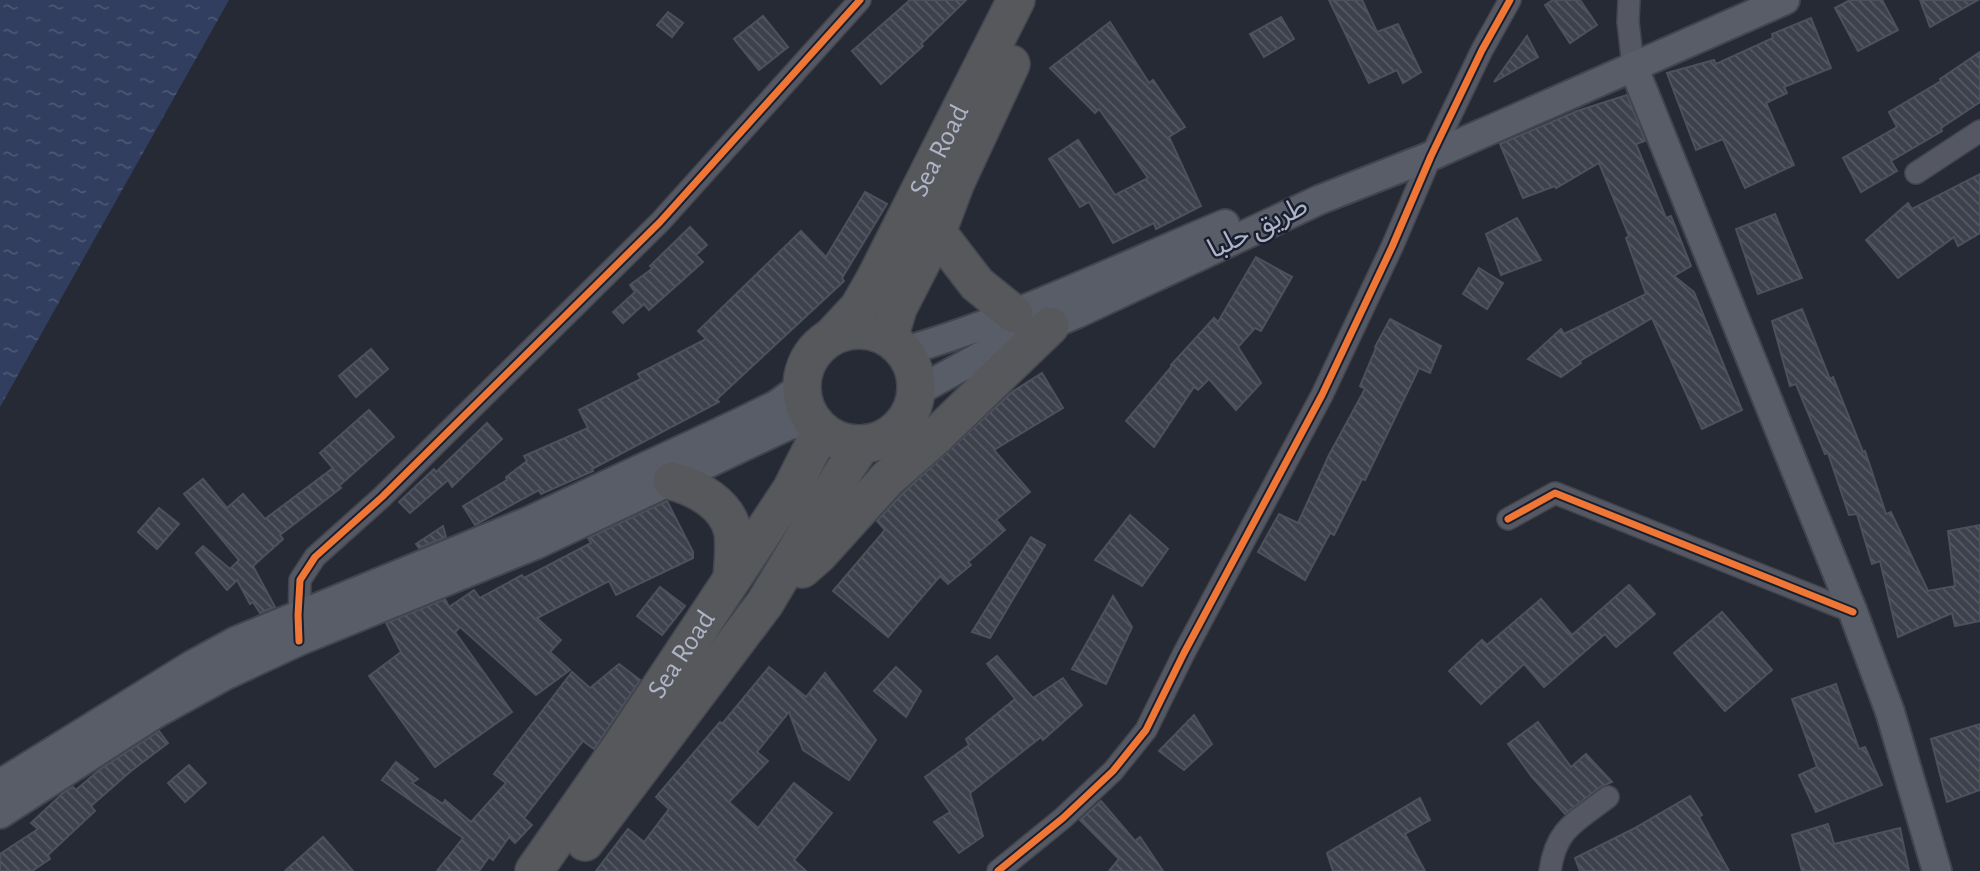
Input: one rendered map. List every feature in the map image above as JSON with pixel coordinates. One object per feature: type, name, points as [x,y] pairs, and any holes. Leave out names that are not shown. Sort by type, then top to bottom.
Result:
[{"type":"highway","name":"Sea Road","points":[[834,335],[859,307],[875,279],[1016,0]]},
{"type":"highway","name":"Sea Road","points":[[897,345],[898,308],[937,232],[956,182],[1040,0]]},
{"type":"highway","points":[[937,232],[977,284],[1014,314]]},
{"type":"highway","points":[[765,603],[818,555],[887,479],[936,436],[1050,326]]},
{"type":"highway","points":[[862,329],[897,345],[914,371],[916,392],[911,412],[899,428],[882,439],[862,444],[840,441],[811,412],[804,366],[816,348],[834,335],[862,329]]},
{"type":"highway","name":"Sea Road","points":[[563,871],[732,578],[791,490],[811,412]]},
{"type":"highway","name":"Sea Road","points":[[534,871],[765,603],[862,444]]},
{"type":"highway","points":[[672,481],[689,485],[705,494],[721,509],[733,530],[732,578]]},
{"type":"main road","points":[[1319,200],[1431,156],[1785,0]]},
{"type":"main road","points":[[1633,66],[1853,611],[1890,712],[1937,871]]},
{"type":"main road","name":"طريق حلبا","points":[[897,345],[946,339],[1014,314],[1225,224],[1275,207],[1319,200]]},
{"type":"main road","name":"طريق حلبا","points":[[916,392],[990,351],[1050,326],[1319,200]]},
{"type":"main road","points":[[532,533],[776,405],[811,412]]},
{"type":"main road","points":[[0,814],[155,714],[236,642],[299,628],[532,533],[672,481],[811,412]]},
{"type":"main road","points":[[0,784],[199,676]]},
{"type":"street","points":[[299,628],[300,580],[315,557],[382,497],[660,222],[860,0]]},
{"type":"street","points":[[998,871],[1063,818],[1113,771],[1146,730],[1184,653],[1322,395],[1392,247],[1431,156],[1482,50],[1510,0]]},
{"type":"street","points":[[1629,0],[1628,22],[1633,66]]},
{"type":"street","points":[[1916,173],[1980,131]]},
{"type":"street","points":[[1508,519],[1555,493],[1853,611]]},
{"type":"street","points":[[1550,871],[1553,850],[1560,835],[1608,797]]},
{"type":"water","points":[[0,0],[229,0],[0,407]]},
{"type":"building","points":[[910,0],[966,0],[921,44],[923,46],[881,84],[852,51]]},
{"type":"building","points":[[1329,0],[1362,0],[1377,32],[1398,24],[1421,72],[1403,83],[1397,70],[1369,83]]},
{"type":"building","points":[[1553,0],[1580,0],[1597,25],[1570,43],[1545,5]]},
{"type":"building","points":[[1850,0],[1882,0],[1898,30],[1858,51],[1835,8]]},
{"type":"building","points":[[1920,0],[1978,0],[1930,27]]},
{"type":"building","points":[[668,12],[683,23],[672,37],[657,25]]},
{"type":"building","points":[[763,16],[788,47],[759,70],[734,39]]},
{"type":"building","points":[[1281,17],[1294,39],[1264,57],[1250,34]]},
{"type":"building","points":[[1811,18],[1831,68],[1784,87],[1787,93],[1766,103],[1794,165],[1745,188],[1723,139],[1696,150],[1667,73],[1714,60],[1716,64],[1773,38],[1772,34]]},
{"type":"building","points":[[1110,22],[1149,83],[1153,80],[1185,127],[1169,137],[1201,206],[1156,229],[1154,223],[1113,243],[1089,202],[1080,207],[1049,159],[1078,140],[1115,195],[1148,178],[1099,109],[1095,113],[1050,68]]},
{"type":"building","points":[[1527,36],[1538,57],[1494,82]]},
{"type":"building","points":[[1980,52],[1980,102],[1941,128],[1942,131],[1891,161],[1897,171],[1861,192],[1843,158],[1897,127],[1889,112],[1941,81],[1940,79]]},
{"type":"building","points":[[1627,95],[1645,141],[1636,144],[1666,218],[1671,216],[1691,266],[1674,276],[1694,292],[1742,410],[1702,429],[1652,318],[1580,361],[1581,363],[1561,377],[1528,359],[1561,329],[1564,334],[1646,294],[1626,238],[1629,236],[1599,163],[1556,188],[1555,186],[1523,198],[1500,144],[1577,111]]},
{"type":"building","points":[[1980,174],[1980,233],[1958,246],[1954,237],[1898,278],[1866,240],[1908,203],[1912,209]]},
{"type":"building","points":[[865,192],[887,204],[842,278],[844,281],[717,399],[719,402],[592,469],[593,471],[541,494],[539,490],[475,525],[463,506],[507,480],[506,477],[527,461],[524,456],[588,428],[579,410],[641,379],[638,374],[706,339],[698,331],[801,231],[826,257]]},
{"type":"building","points":[[1775,214],[1802,278],[1758,294],[1736,229]]},
{"type":"building","points":[[1517,218],[1541,260],[1501,275],[1486,234]]},
{"type":"building","points":[[690,227],[707,245],[696,255],[703,262],[649,310],[644,304],[623,323],[613,312],[635,292],[630,285],[653,268],[650,266]]},
{"type":"building","points":[[1256,257],[1292,277],[1261,331],[1255,328],[1238,347],[1261,383],[1236,410],[1209,379],[1198,390],[1194,387],[1154,447],[1126,421],[1171,365],[1214,318],[1218,322]]},
{"type":"building","points":[[1479,268],[1503,283],[1487,309],[1463,294]]},
{"type":"building","points":[[1802,309],[1830,379],[1833,377],[1863,452],[1865,451],[1886,514],[1891,512],[1928,591],[1955,586],[1948,531],[1980,525],[1980,621],[1955,626],[1952,613],[1898,637],[1880,561],[1872,564],[1857,514],[1849,515],[1828,453],[1825,454],[1796,384],[1790,386],[1772,321]]},
{"type":"building","points":[[1390,319],[1441,346],[1430,373],[1419,368],[1365,480],[1362,479],[1334,535],[1330,533],[1305,580],[1258,552],[1279,514],[1298,523],[1329,455],[1365,389],[1360,386],[1375,347]]},
{"type":"building","points":[[371,349],[388,369],[356,397],[339,376]]},
{"type":"building","points":[[1042,373],[1063,408],[994,450],[1030,492],[996,520],[1005,530],[968,562],[971,565],[948,584],[940,576],[888,637],[833,591],[885,530],[877,521],[902,494],[1012,392]]},
{"type":"building","points":[[369,410],[394,437],[339,486],[341,488],[280,535],[283,539],[253,566],[275,607],[260,613],[253,602],[250,604],[237,580],[227,590],[196,553],[203,546],[230,569],[239,560],[184,494],[203,479],[227,508],[243,494],[265,519],[333,468],[320,453]]},
{"type":"building","points":[[487,423],[502,439],[452,487],[448,480],[410,513],[399,502],[434,469],[436,472]]},
{"type":"building","points":[[667,501],[693,552],[693,558],[616,595],[609,581],[537,618],[561,640],[550,652],[570,670],[536,695],[460,627],[455,632],[512,712],[435,767],[369,676],[401,652],[386,623],[445,599],[449,607],[474,590],[480,598],[591,543],[588,538]]},
{"type":"building","points":[[159,508],[179,524],[157,549],[138,532]]},
{"type":"building","points":[[1130,515],[1168,549],[1142,586],[1095,560]]},
{"type":"building","points":[[443,526],[446,537],[419,548],[416,544]]},
{"type":"building","points":[[1031,537],[1045,545],[990,638],[972,632]]},
{"type":"building","points":[[1629,585],[1655,614],[1616,647],[1605,634],[1544,687],[1524,664],[1481,704],[1449,671],[1482,640],[1487,645],[1541,599],[1572,635]]},
{"type":"building","points":[[660,587],[685,606],[662,635],[637,616]]},
{"type":"building","points":[[1113,596],[1132,627],[1106,684],[1072,669]]},
{"type":"building","points":[[1722,612],[1772,670],[1725,711],[1674,653]]},
{"type":"building","points":[[997,656],[1033,698],[1063,678],[1082,705],[1043,740],[1041,737],[970,793],[983,836],[959,853],[934,822],[950,812],[925,777],[969,745],[966,739],[1015,699],[987,664]]},
{"type":"building","points":[[619,664],[640,680],[594,749],[583,741],[524,818],[532,825],[515,843],[509,837],[493,860],[489,857],[479,871],[437,871],[463,838],[382,780],[396,762],[418,779],[412,783],[443,804],[445,800],[471,822],[506,783],[494,774],[572,672],[590,688]]},
{"type":"building","points":[[769,667],[806,697],[825,673],[876,740],[849,780],[803,750],[789,712],[757,752],[768,761],[729,802],[758,828],[794,783],[832,813],[794,860],[806,871],[596,871],[628,829],[644,842],[669,809],[656,797]]},
{"type":"building","points":[[896,667],[921,691],[906,717],[874,691]]},
{"type":"building","points":[[1836,684],[1859,749],[1865,747],[1882,785],[1816,812],[1799,775],[1817,767],[1792,699]]},
{"type":"building","points":[[1194,715],[1212,744],[1184,770],[1159,751]]},
{"type":"building","points":[[1538,722],[1571,767],[1586,754],[1612,782],[1600,787],[1565,814],[1532,777],[1508,744]]},
{"type":"building","points":[[1980,724],[1980,790],[1947,802],[1931,739]]},
{"type":"building","points":[[159,731],[168,743],[91,806],[95,811],[48,855],[50,859],[32,871],[0,871],[0,854],[38,829],[31,823],[64,792],[73,787],[76,790],[99,770]]},
{"type":"building","points":[[189,765],[206,783],[185,802],[168,783]]},
{"type":"building","points":[[1690,796],[1729,871],[1580,871],[1575,858]]},
{"type":"building","points":[[1420,798],[1430,820],[1405,834],[1425,871],[1333,871],[1327,853]]},
{"type":"building","points":[[1101,801],[1135,841],[1140,837],[1163,871],[1109,871],[1119,859],[1080,820]]},
{"type":"building","points":[[1828,824],[1834,844],[1900,828],[1909,871],[1802,871],[1792,835]]},
{"type":"building","points":[[323,837],[353,871],[285,871]]},
{"type":"cycle path","points":[[299,641],[300,580],[315,557],[382,497],[660,222],[860,0]]},
{"type":"cycle path","points":[[998,871],[1063,818],[1113,771],[1146,730],[1184,653],[1322,395],[1392,247],[1431,156],[1482,50],[1510,0]]},
{"type":"cycle path","points":[[1508,519],[1555,493],[1853,612]]}]
